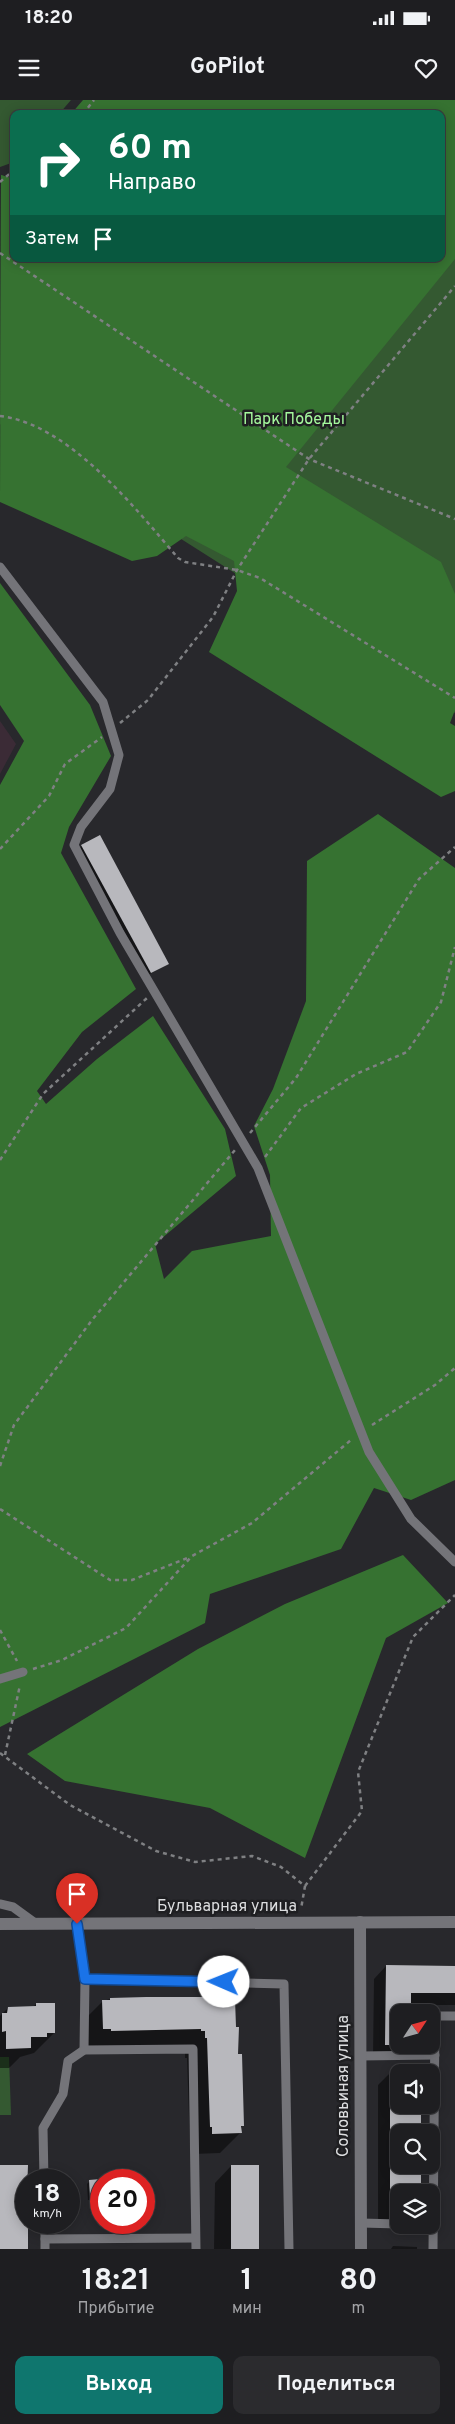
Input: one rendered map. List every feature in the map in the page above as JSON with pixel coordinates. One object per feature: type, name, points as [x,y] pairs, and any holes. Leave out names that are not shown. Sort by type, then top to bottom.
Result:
[{"type":"street","name":"Соловьиная улица","points":[[360,1922],[361,2249]]},
{"type":"street","name":"Бульварная улица","points":[[0,1924],[455,1922]]},
{"type":"lane","points":[[0,567],[103,702],[119,755],[110,789],[81,827],[74,845],[153,992],[258,1168],[369,1452],[411,1519],[455,1562]]},
{"type":"lane","points":[[0,1679],[23,1672]]},
{"type":"lane","points":[[0,1904],[13,1906],[35,1923]]},
{"type":"lane","points":[[77,1924],[85,1979],[84,2050]]},
{"type":"lane","points":[[85,1979],[284,1984],[289,2249]]},
{"type":"lane","points":[[433,2184],[435,2016],[455,2016]]},
{"type":"lane","points":[[44,2169],[43,2128],[63,2094],[68,2061],[84,2050],[193,2049],[196,2249]]},
{"type":"lane","points":[[360,2056],[435,2055]]},
{"type":"lane","points":[[361,2223],[390,2224]]},
{"type":"lane","points":[[45,2234],[45,2249]]},
{"type":"lane","points":[[433,2234],[433,2249]]},
{"type":"lane","points":[[45,2239],[195,2238]]},
{"type":"path","points":[[86,110],[94,100]]},
{"type":"path","points":[[0,182],[10,173]]},
{"type":"path","points":[[14,262],[309,459],[455,519]]},
{"type":"path","points":[[0,849],[48,796],[66,764],[148,700],[213,617],[237,570],[309,459],[455,286]]},
{"type":"path","points":[[0,416],[13,417],[57,438],[116,486],[178,558],[185,562],[237,570],[260,578],[455,698]]},
{"type":"path","points":[[0,1466],[14,1425],[86,1327],[296,1078],[419,879],[455,847]]},
{"type":"path","points":[[258,1168],[301,1108],[356,1074],[407,1052],[441,1002],[455,947]]},
{"type":"path","points":[[0,1160],[43,1094],[153,992]]},
{"type":"path","points":[[0,1509],[110,1580],[132,1580],[192,1556],[252,1523],[361,1432],[434,1385],[455,1368]]},
{"type":"path","points":[[23,1672],[62,1660],[126,1628],[192,1556]]},
{"type":"path","points":[[298,1923],[306,1886],[362,1811],[358,1772],[413,1637],[455,1595]]},
{"type":"path","points":[[0,1630],[23,1672],[5,1755]]},
{"type":"path","points":[[0,1753],[70,1805],[156,1851],[195,1862],[252,1856],[281,1867],[306,1886]]},
{"type":"shaded area","points":[[0,721],[16,744],[0,774]]},
{"type":"green space","points":[[0,100],[71,100],[62,110],[10,110],[10,163],[0,167]]},
{"type":"green space","name":"Парк Победы","points":[[83,100],[455,100],[455,259],[286,467],[441,562],[455,594],[455,710],[450,723],[455,726],[455,791],[441,797],[209,652],[237,591],[234,561],[186,536],[157,556],[132,561],[0,502],[1,175],[10,178],[10,262],[445,262],[445,110],[74,110]]},
{"type":"green space","name":"Парк Победы","points":[[1,175],[10,178],[10,262],[445,262],[445,239],[455,190],[455,713],[0,424]]},
{"type":"green space","points":[[0,583],[90,705],[111,756],[69,827],[61,853],[136,989],[82,1032],[37,1091],[46,1104],[97,1059],[153,1016],[225,1129],[236,1176],[155,1244],[164,1279],[192,1251],[271,1236],[270,1175],[254,1126],[273,1089],[306,1001],[307,861],[378,814],[455,868],[455,1480],[411,1500],[374,1488],[341,1549],[210,1594],[205,1623],[0,1727],[0,785],[24,741],[0,705]]},
{"type":"green space","points":[[403,1555],[448,1603],[386,1638],[305,1858],[210,1808],[65,1781],[27,1754],[198,1649],[285,1604]]},
{"type":"green space","points":[[0,2057],[9,2057],[11,2115],[0,2115]]},
{"type":"building","points":[[100,835],[169,964],[151,973],[81,845]]},
{"type":"building","points":[[386,1965],[455,1966],[455,1993],[411,1993],[411,2004],[390,2004],[390,2045],[385,2045]]},
{"type":"building","points":[[229,1993],[229,1999],[235,1999],[236,2027],[239,2027],[238,2054],[242,2054],[244,2126],[241,2126],[242,2133],[212,2134],[212,2127],[210,2127],[207,2038],[205,2038],[205,2031],[201,2031],[201,2029],[111,2031],[111,2029],[103,2029],[102,2000],[146,1997],[210,1997],[210,1994]]},
{"type":"building","points":[[36,2003],[55,2003],[55,2033],[47,2033],[47,2037],[31,2037],[31,2048],[6,2049],[6,2031],[2,2032],[2,2013],[7,2013],[8,2007],[36,2006]]},
{"type":"building","points":[[390,2114],[421,2114],[421,2124],[390,2124]]},
{"type":"building","points":[[0,2165],[28,2165],[28,2169],[15,2169],[15,2234],[28,2234],[28,2249],[0,2249]]},
{"type":"building","points":[[231,2165],[259,2165],[259,2249],[231,2249]]},
{"type":"building","points":[[390,2174],[421,2174],[421,2184],[390,2184]]},
{"type":"route","points":[[77,1924],[85,1979],[224,1982]]}]
